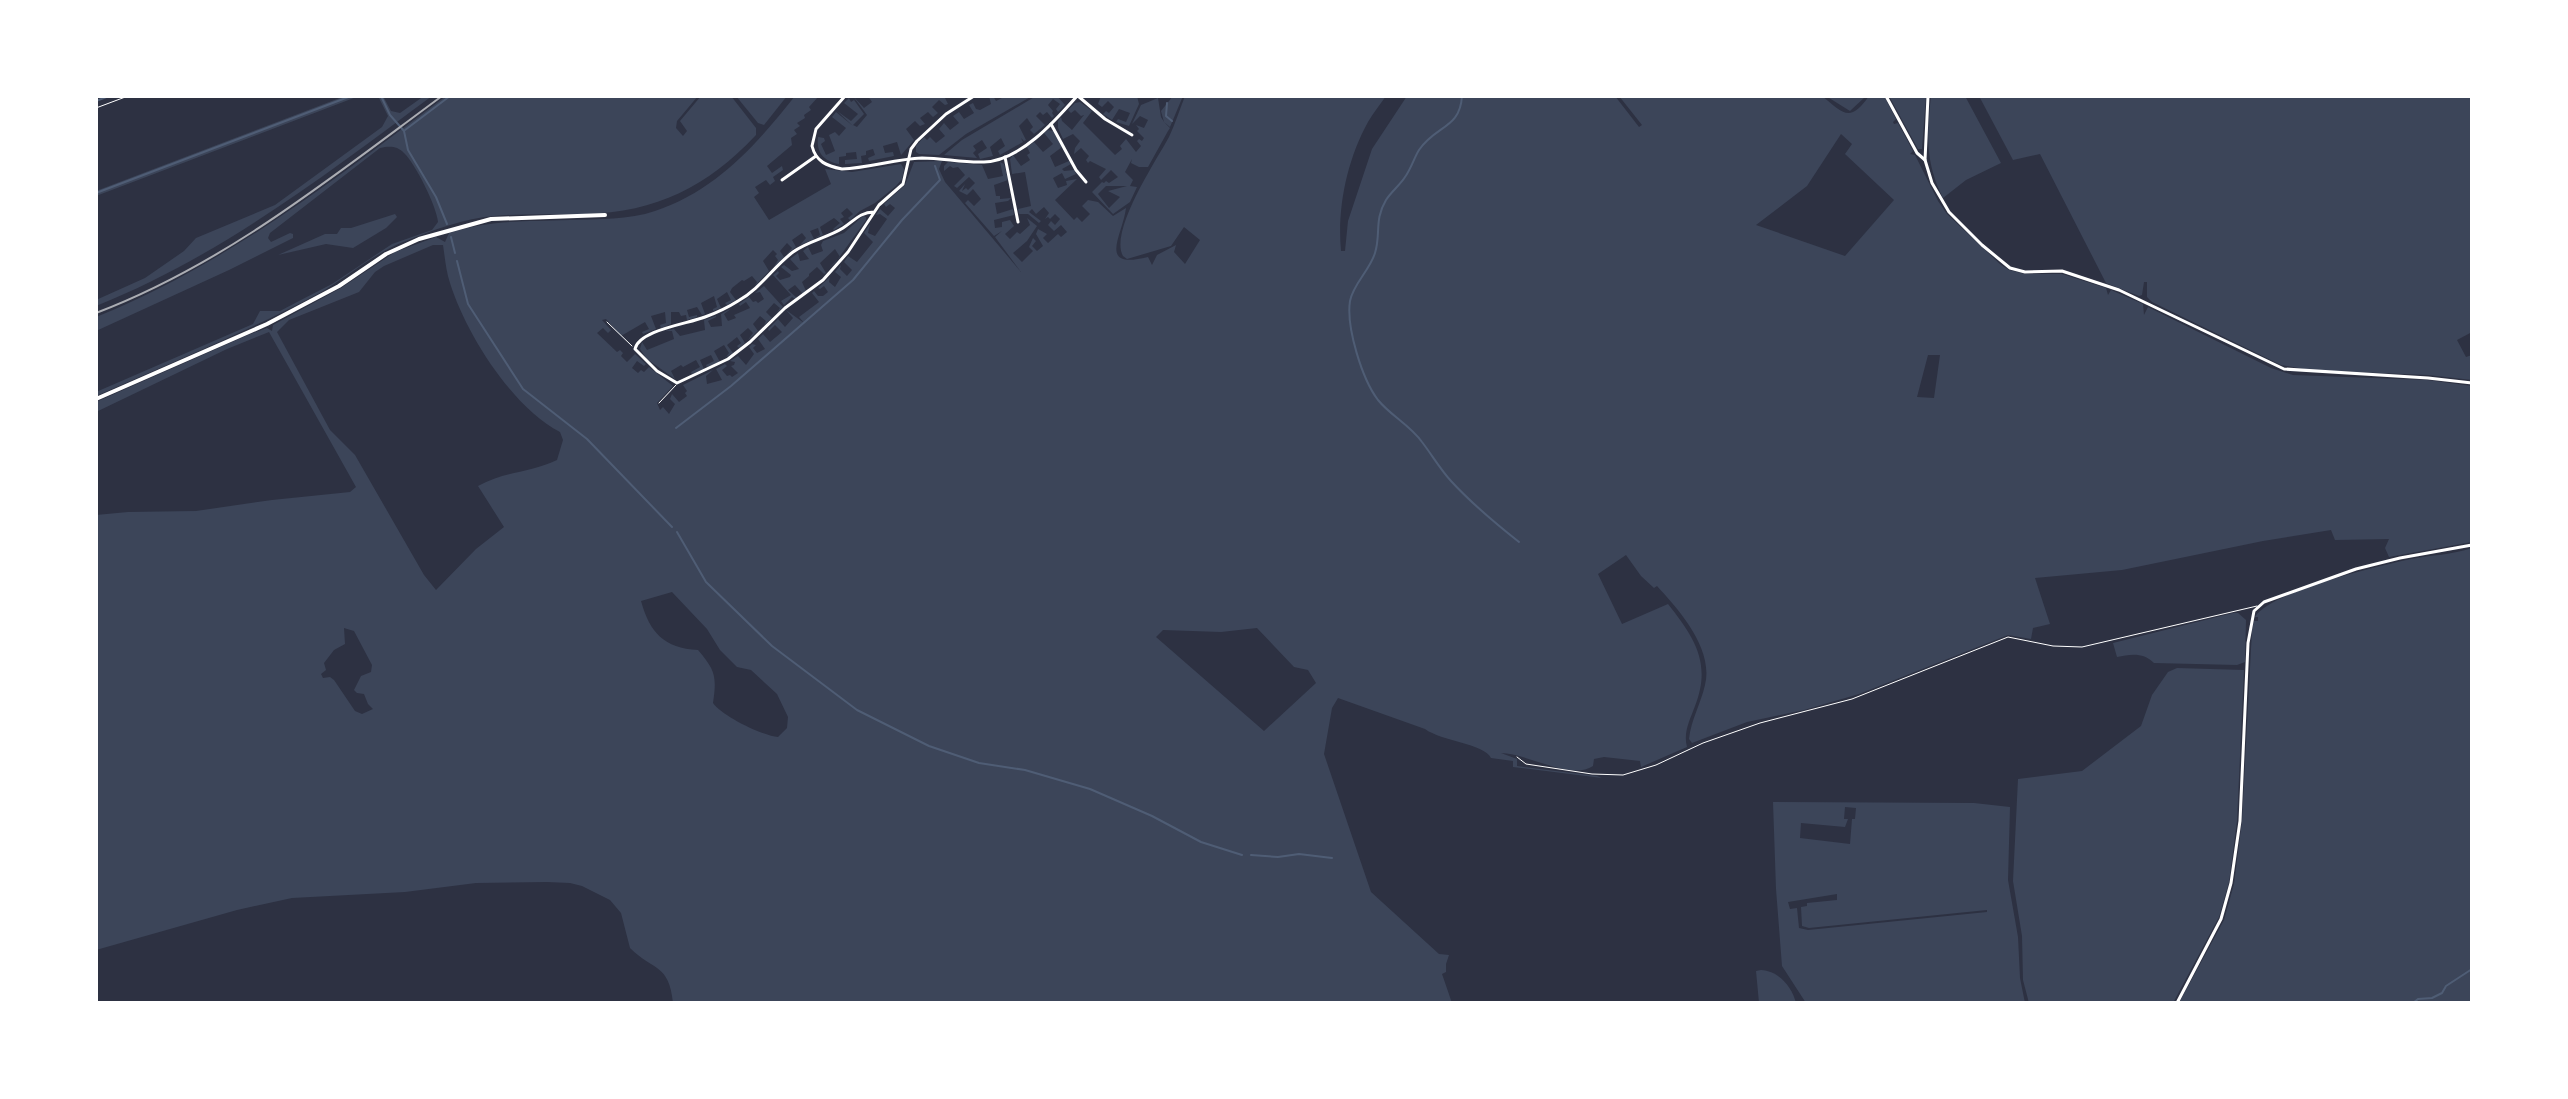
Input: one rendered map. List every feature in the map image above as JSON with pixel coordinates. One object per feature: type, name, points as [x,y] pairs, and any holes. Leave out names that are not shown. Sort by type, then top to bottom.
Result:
[{"type":"main road","points":[[96,399],[267,324],[320,297],[395,249],[419,239],[484,220],[605,215]]},
{"type":"street","points":[[845,96],[813,134],[812,146],[816,156],[825,164],[842,169],[909,159],[937,158],[982,163],[1005,157],[1037,137],[1078,96],[1105,119],[1132,135]]},
{"type":"street","points":[[874,212],[860,214],[839,230],[793,252],[762,284],[732,305],[709,316],[650,334],[634,347],[657,371],[677,383],[728,359],[785,308],[812,289],[843,258],[874,212],[903,184],[913,146],[958,104],[974,96]]},
{"type":"street","points":[[1886,96],[1917,153],[1925,160]]},
{"type":"street","points":[[1928,96],[1925,160],[1932,183],[1949,212],[2010,268],[2025,272],[2062,271],[2119,290],[2284,369],[2472,383]]},
{"type":"street","points":[[1051,124],[1086,182]]},
{"type":"street","points":[[782,180],[816,156]]},
{"type":"street","points":[[1005,157],[1018,222]]},
{"type":"street","points":[[2177,1003],[2221,919],[2231,883],[2240,821],[2248,643],[2251,619],[2259,605],[2356,569],[2472,545]]},
{"type":"lane","points":[[607,322],[625,342],[634,347]]},
{"type":"lane","points":[[659,403],[677,383]]},
{"type":"lane","points":[[1517,757],[1526,764],[1592,774],[1623,775],[1760,723],[1847,700],[2008,637],[2053,646],[2082,647],[2259,605]]},
{"type":"path","points":[[96,108],[128,96]]},
{"type":"shaded area","points":[[345,96],[359,96],[96,196],[96,191]]},
{"type":"shaded area","points":[[378,96],[383,96],[391,111],[400,113],[424,96],[432,96],[271,212],[186,263],[96,306],[96,300],[145,278],[184,251],[196,238],[275,205],[382,127],[388,116]]},
{"type":"shaded area","points":[[446,96],[698,96],[677,121],[676,128],[683,136],[687,131],[680,121],[701,96],[731,96],[756,128],[756,135],[719,169],[658,202],[611,212],[483,217],[416,237],[381,253],[324,290],[286,311],[96,396],[96,392],[253,324],[260,311],[280,311],[332,284],[392,244],[432,230],[438,222],[437,215],[414,166],[399,149],[380,148],[270,233],[268,238],[271,242],[290,233],[293,238],[96,331],[96,317],[144,296],[235,246],[321,189]]},
{"type":"shaded area","points":[[736,96],[787,96],[764,125],[758,123]]},
{"type":"shaded area","points":[[795,96],[819,96],[809,107],[811,110],[804,115],[805,118],[797,123],[800,126],[794,130],[797,134],[791,138],[792,145],[767,166],[772,173],[782,166],[783,170],[773,177],[775,181],[770,185],[766,180],[755,187],[759,193],[754,197],[769,220],[831,184],[825,169],[852,172],[901,164],[904,169],[902,179],[850,220],[848,218],[853,214],[847,208],[841,213],[844,217],[840,219],[844,224],[834,230],[840,223],[834,218],[820,227],[823,235],[815,238],[820,235],[818,228],[810,231],[814,239],[800,245],[806,238],[802,233],[792,240],[796,247],[787,254],[792,248],[787,243],[780,251],[784,257],[774,267],[778,260],[773,250],[763,261],[769,271],[755,286],[757,282],[752,276],[732,288],[730,292],[736,300],[727,305],[725,303],[731,300],[727,292],[717,299],[721,308],[713,311],[717,307],[714,296],[701,303],[705,314],[702,315],[697,307],[687,310],[689,317],[697,317],[687,320],[686,315],[671,312],[671,324],[661,328],[660,325],[666,323],[665,312],[651,316],[656,329],[643,334],[649,329],[645,322],[621,336],[606,319],[602,320],[611,330],[608,333],[603,328],[597,333],[617,352],[620,350],[627,362],[635,354],[646,364],[644,366],[637,361],[632,368],[638,373],[649,367],[673,386],[657,403],[660,410],[663,407],[669,414],[675,404],[670,399],[672,394],[679,402],[687,396],[683,385],[713,370],[706,376],[707,384],[722,380],[716,369],[725,364],[727,366],[722,370],[732,377],[738,373],[731,366],[735,362],[730,361],[738,356],[746,365],[754,354],[749,347],[752,344],[756,345],[753,348],[757,353],[765,349],[758,339],[763,334],[770,342],[782,332],[775,325],[768,329],[778,319],[785,327],[793,318],[786,310],[804,323],[799,317],[819,302],[812,293],[814,291],[818,296],[823,296],[828,292],[824,286],[818,288],[830,277],[829,282],[835,287],[841,277],[835,272],[841,265],[840,269],[847,276],[852,270],[844,262],[848,256],[857,262],[873,242],[864,233],[870,224],[868,233],[875,236],[887,219],[876,215],[880,209],[888,216],[895,208],[884,204],[905,185],[914,162],[942,161],[939,169],[945,182],[1021,272],[995,237],[1002,231],[994,236],[965,203],[968,200],[974,206],[981,199],[973,189],[967,195],[959,191],[965,184],[962,191],[975,183],[969,177],[957,188],[954,186],[965,175],[958,167],[950,166],[944,171],[944,166],[948,162],[982,165],[988,179],[1003,176],[1000,162],[1004,164],[1008,180],[994,185],[996,196],[1000,199],[1011,198],[995,203],[997,214],[1013,209],[1014,215],[994,220],[995,228],[1002,227],[1002,222],[1010,220],[1014,226],[1005,234],[1010,239],[1030,225],[1027,218],[1037,226],[1027,241],[1013,253],[1022,262],[1033,251],[1029,247],[1033,238],[1036,241],[1032,246],[1037,251],[1043,246],[1036,234],[1038,229],[1047,234],[1043,238],[1048,243],[1058,234],[1061,237],[1067,232],[1061,225],[1054,231],[1048,225],[1051,221],[1055,225],[1060,219],[1055,214],[1045,219],[1049,213],[1044,207],[1036,214],[1032,209],[1029,212],[1041,221],[1039,223],[1028,214],[1019,214],[1018,209],[1031,206],[1025,172],[1012,174],[1010,159],[1013,155],[1021,166],[1030,160],[1027,147],[1034,142],[1043,152],[1053,144],[1044,133],[1053,131],[1062,147],[1050,156],[1055,167],[1069,161],[1071,164],[1062,169],[1074,170],[1076,174],[1065,179],[1062,173],[1053,178],[1058,188],[1067,185],[1066,181],[1077,179],[1055,200],[1074,220],[1077,217],[1082,222],[1090,214],[1082,206],[1088,200],[1098,202],[1113,216],[1126,208],[1116,248],[1122,259],[1132,260],[1148,257],[1152,265],[1157,255],[1176,245],[1174,252],[1185,264],[1200,240],[1184,227],[1171,246],[1127,259],[1120,245],[1128,214],[1169,137],[1185,96],[1386,96],[1368,122],[1349,168],[1342,201],[1340,235],[1341,251],[1345,251],[1348,221],[1372,149],[1407,96],[1615,96],[1639,127],[1642,125],[1619,96],[1822,96],[1842,111],[1852,113],[1869,96],[1884,96],[1896,119],[1894,124],[1898,123],[1913,151],[1910,154],[1915,155],[1947,214],[2009,270],[2025,274],[2062,274],[2106,288],[2108,295],[2111,290],[2143,304],[2144,315],[2148,307],[2271,368],[2293,375],[2427,380],[2472,386],[2472,542],[2389,557],[2385,548],[2389,539],[2335,540],[2331,530],[2122,570],[2035,578],[2050,624],[2033,628],[2031,639],[2008,635],[1859,694],[1747,722],[1692,743],[1690,732],[1705,685],[1706,671],[1700,644],[1684,618],[1657,586],[1654,588],[1641,576],[1626,555],[1598,574],[1622,624],[1668,604],[1698,651],[1702,677],[1686,731],[1687,747],[1641,767],[1640,761],[1604,757],[1594,759],[1593,766],[1584,770],[1561,768],[1501,753],[1517,759],[1517,766],[1602,778],[1513,767],[1513,761],[1491,758],[1480,749],[1338,698],[1332,708],[1324,754],[1371,892],[1439,954],[1449,955],[1446,972],[1442,974],[1452,1003],[673,1003],[664,974],[630,948],[621,913],[610,900],[582,886],[547,882],[476,883],[405,892],[292,898],[237,910],[96,950],[96,515],[196,511],[350,492],[356,487],[269,332],[96,412],[96,402],[248,335],[267,328],[272,331],[273,325],[341,288],[395,252],[436,237],[445,242],[449,233],[495,223],[635,216],[677,202],[734,164]],"holes":[[[1841,134],[1852,144],[1845,154],[1894,200],[1845,256],[1756,225],[1807,186]],[[433,245],[443,245],[457,303],[479,346],[508,387],[542,421],[560,432],[563,440],[557,460],[478,486],[504,527],[476,549],[436,590],[424,575],[355,455],[330,430],[277,332],[289,320],[359,292],[375,272]],[[1928,355],[1940,355],[1934,398],[1917,397]],[[672,592],[737,667],[751,670],[777,694],[788,717],[787,728],[778,737],[771,736],[743,724],[718,708],[713,703],[715,686],[708,663],[698,650],[676,646],[660,637],[649,622],[641,601]],[[344,628],[354,631],[372,665],[371,672],[361,676],[354,690],[364,694],[373,709],[362,714],[355,711],[334,680],[323,678],[321,674],[326,670],[324,663],[334,650],[345,644]],[[1257,628],[1294,667],[1308,670],[1316,683],[1264,731],[1156,637],[1163,630],[1221,632]]]},
{"type":"shaded area","points":[[853,96],[864,108],[872,102],[868,96],[944,96],[948,104],[939,100],[932,107],[938,113],[933,117],[928,112],[920,118],[925,124],[920,126],[915,121],[906,129],[914,140],[901,155],[897,142],[883,146],[885,153],[893,152],[894,156],[869,161],[868,158],[875,155],[873,149],[861,156],[862,163],[845,164],[845,160],[857,159],[856,152],[839,157],[839,164],[822,155],[818,137],[824,138],[821,144],[826,155],[835,151],[829,135],[835,132],[839,136],[846,128],[832,117],[836,112],[853,126],[837,111],[851,121],[858,114],[844,103],[849,98],[864,114],[853,125],[857,127],[867,115]]},
{"type":"shaded area","points":[[989,96],[996,101],[1006,96],[1032,96],[966,134],[939,155],[916,152],[916,146],[924,137],[927,140],[930,137],[936,143],[945,136],[939,129],[944,123],[950,130],[959,123],[953,116],[959,112],[964,119],[974,113],[969,105],[973,103],[980,110],[991,104]]},
{"type":"shaded area","points":[[1036,96],[1057,96],[1065,105],[1058,112],[1056,109],[1060,104],[1053,99],[1048,105],[1054,116],[1052,118],[1047,112],[1043,115],[1040,112],[1036,116],[1045,125],[1034,134],[1027,118],[1019,126],[1026,140],[1021,138],[1023,142],[1000,155],[998,151],[1005,146],[1001,138],[990,147],[993,156],[980,159],[978,154],[987,148],[982,140],[973,146],[977,158],[944,155],[962,140]]},
{"type":"shaded area","points":[[1101,96],[1137,96],[1139,104],[1129,126],[1116,122],[1118,119],[1126,122],[1130,113],[1119,109],[1112,120],[1103,114],[1114,107],[1108,101],[1102,107],[1098,104]]},
{"type":"shaded area","points":[[1173,96],[1183,96],[1170,127],[1164,122],[1161,111]]},
{"type":"shaded area","points":[[1826,96],[1866,96],[1850,111]]},
{"type":"shaded area","points":[[1889,96],[1926,96],[1922,149],[1918,149]]},
{"type":"shaded area","points":[[1931,96],[1965,96],[2001,163],[1966,180],[1943,198],[1930,160]]},
{"type":"shaded area","points":[[1979,96],[2472,96],[2472,332],[2457,340],[2466,357],[2472,355],[2472,380],[2310,370],[2281,365],[2152,302],[2147,297],[2147,282],[2144,282],[2142,295],[2139,296],[2106,283],[2040,154],[2013,160]]},
{"type":"shaded area","points":[[1158,98],[1161,117],[1170,128],[1148,167],[1131,163],[1132,159],[1125,172],[1133,180],[1130,186],[1137,187],[1130,202],[1113,214],[1092,192],[1102,182],[1109,183],[1118,177],[1111,170],[1101,180],[1099,177],[1106,169],[1090,161],[1088,163],[1086,160],[1089,156],[1081,148],[1074,154],[1080,141],[1073,134],[1063,139],[1058,121],[1061,117],[1072,130],[1084,115],[1068,110],[1080,102],[1092,111],[1083,123],[1115,155],[1126,139],[1136,152],[1141,146],[1137,141],[1144,138],[1136,125],[1144,128],[1148,120],[1140,116],[1132,124],[1141,105]],"holes":[[[1106,186],[1127,186],[1108,191],[1120,197],[1109,208],[1098,194]]]},
{"type":"shaded area","points":[[395,214],[397,217],[386,228],[353,248],[326,244],[278,255],[325,234],[337,234],[341,228],[351,228]]},
{"type":"shaded area","points":[[863,216],[866,217],[840,256],[835,249],[820,263],[826,273],[817,267],[809,274],[802,282],[806,291],[803,294],[795,285],[788,290],[797,298],[792,297],[784,305],[781,301],[791,295],[773,275],[778,271],[776,276],[780,280],[790,277],[781,267],[784,265],[792,271],[799,269],[790,259],[798,253],[800,261],[809,259],[803,251],[808,247],[812,255],[823,251],[823,241],[844,233]]},
{"type":"shaded area","points":[[764,286],[783,307],[776,314],[780,308],[774,303],[766,312],[772,318],[764,325],[766,321],[760,316],[753,324],[758,331],[748,340],[753,333],[748,328],[740,335],[745,343],[739,348],[737,346],[741,343],[737,337],[727,345],[733,353],[726,357],[729,353],[724,345],[714,351],[720,362],[707,367],[714,361],[711,355],[700,360],[704,369],[692,374],[700,367],[696,360],[683,367],[681,365],[671,371],[675,379],[647,359],[640,349],[642,342],[647,350],[674,339],[672,331],[665,331],[674,329],[680,336],[705,330],[704,320],[716,316],[708,321],[711,327],[722,326],[721,314],[732,308],[724,314],[728,321],[750,308],[746,302],[739,304],[749,297],[758,303],[764,299],[760,292],[755,293]]},
{"type":"shaded area","points":[[2472,548],[2472,1003],[2179,1003],[2224,920],[2234,884],[2242,821],[2252,630],[2254,621],[2258,621],[2255,617],[2265,607],[2282,598],[2327,581],[2396,562]]},
{"type":"shaded area","points":[[2233,613],[2246,620],[2245,662],[2237,665],[2154,663],[2141,655],[2117,657],[2113,643]]},
{"type":"shaded area","points":[[2177,668],[2244,670],[2237,821],[2229,882],[2219,917],[2173,1003],[2029,1003],[2023,980],[2022,936],[2013,881],[2018,779],[2082,771],[2141,726],[2152,695],[2168,672]]},
{"type":"shaded area","points":[[1773,802],[1974,803],[2010,807],[2008,880],[2025,1003],[1806,1003],[1782,966]],"holes":[[[1845,807],[1856,808],[1850,844],[1800,838],[1801,823],[1845,827],[1848,819],[1844,819]],[[1837,894],[1837,900],[1807,903],[1807,906],[1801,907],[1802,926],[1809,928],[1987,912],[1808,930],[1799,928],[1797,908],[1790,909],[1788,902]]]},
{"type":"shaded area","points":[[1756,971],[1774,973],[1784,981],[1796,1003],[1759,1003]]},
{"type":"waterway","points":[[96,101],[109,96]]},
{"type":"waterway","points":[[96,193],[351,96]]},
{"type":"waterway","points":[[381,96],[390,115],[404,131],[408,150],[436,197],[447,224]]},
{"type":"waterway","points":[[405,130],[450,96]]},
{"type":"waterway","points":[[1462,96],[1457,115],[1419,150],[1407,174],[1382,207],[1375,253],[1350,301],[1350,324],[1361,366],[1378,400],[1417,436],[1459,489],[1519,542]]},
{"type":"waterway","points":[[1167,103],[1166,116],[1172,121]]},
{"type":"waterway","points":[[676,428],[731,386],[853,280],[902,220],[940,180],[935,166]]},
{"type":"waterway","points":[[451,237],[455,253]]},
{"type":"waterway","points":[[457,261],[468,304],[523,389],[587,439],[672,527]]},
{"type":"waterway","points":[[677,532],[706,582],[772,646],[857,710],[929,746],[979,763],[1025,770],[1090,789],[1201,842],[1242,855]]},
{"type":"waterway","points":[[1251,855],[1278,857],[1299,854],[1332,858]]},
{"type":"waterway","points":[[2413,1003],[2442,993],[2446,986],[2472,969]]},
{"type":"railway","points":[[96,313],[189,270],[233,244],[318,187],[442,96]]}]
